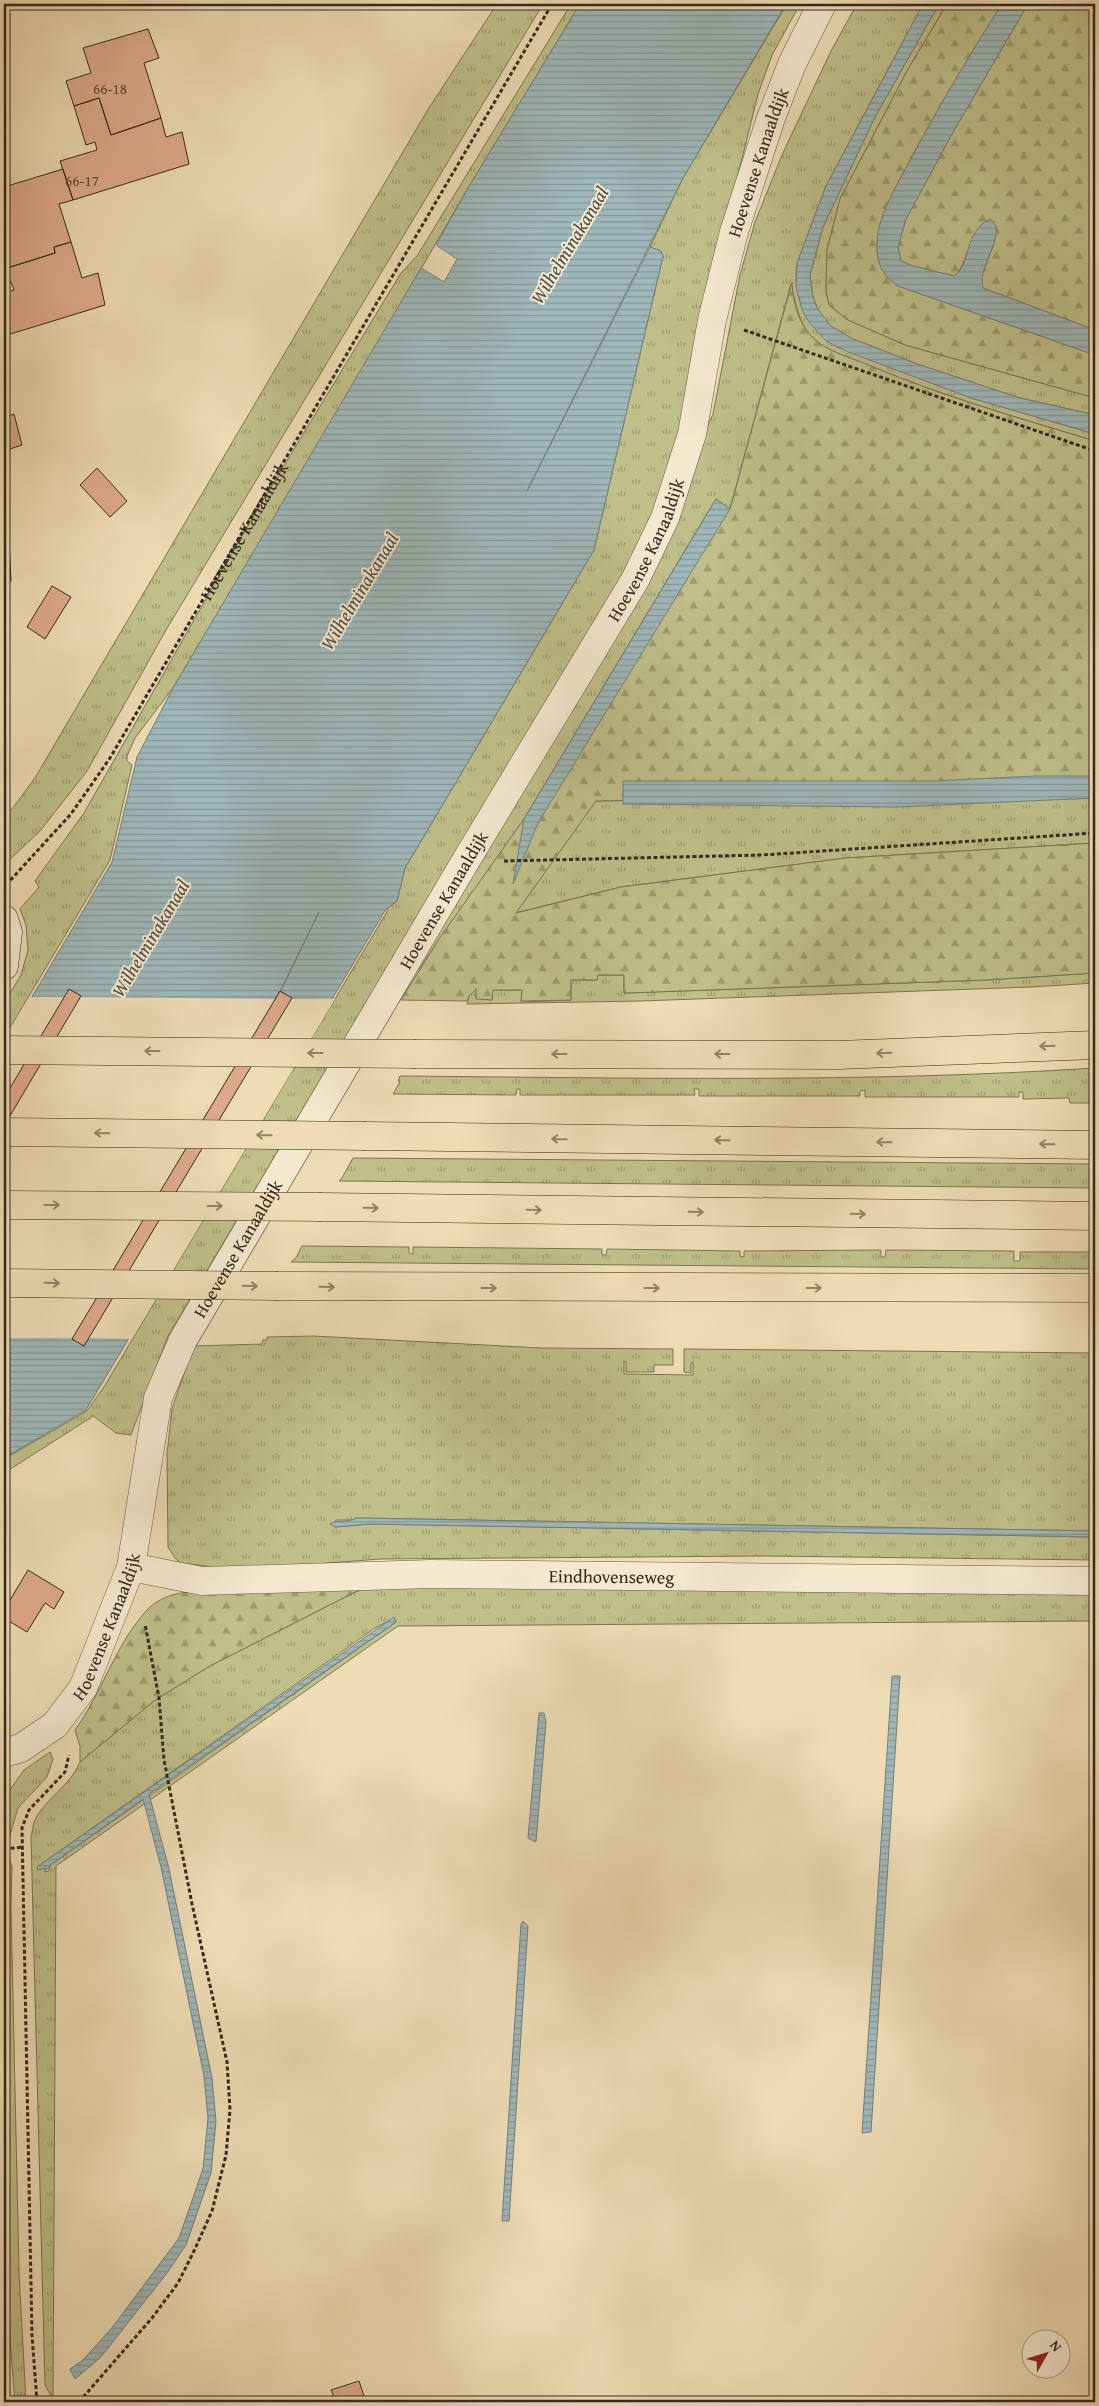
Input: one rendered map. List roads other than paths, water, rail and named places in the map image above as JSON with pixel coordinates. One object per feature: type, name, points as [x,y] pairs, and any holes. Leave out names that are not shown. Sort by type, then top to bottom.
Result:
[{"type":"highway","points":[[4,1050],[416,1054],[839,1054],[1095,1044]]},
{"type":"highway","points":[[4,1132],[1095,1145]]},
{"type":"highway","points":[[4,1205],[1095,1216]]},
{"type":"highway","points":[[4,1282],[278,1286],[1095,1288]]},
{"type":"street","name":"Hoevense Kanaaldijk","points":[[4,1753],[21,1748],[40,1738],[55,1725],[83,1688],[131,1566],[158,1398],[183,1340],[465,862],[635,580],[665,518],[692,434],[712,320],[734,232],[770,118],[792,64],[822,4]]},
{"type":"street","points":[[4,919],[8,939],[4,966]]},
{"type":"street","name":"Eindhovenseweg","points":[[131,1566],[202,1581],[431,1574],[1095,1581]]},
{"type":"water","name":"Wilhelminakanaal","points":[[580,4],[786,4],[683,178],[527,491],[650,247],[661,251],[663,256],[594,550],[405,868],[397,901],[386,909],[86,1410],[4,1458],[4,1126],[81,996],[69,990],[4,1098],[4,1044],[112,862],[137,757],[173,688],[421,268],[444,282],[457,259],[436,245],[468,188]],"holes":[[[319,912],[281,991],[291,998],[84,1346],[73,1339],[280,991]]]},
{"type":"water","points":[[923,4],[939,4],[875,117],[823,227],[810,275],[813,297],[817,308],[831,326],[851,338],[920,365],[1020,398],[1095,415],[1095,434],[971,398],[848,352],[826,341],[809,322],[803,312],[796,287],[797,263],[826,186]]},
{"type":"water","points":[[1002,4],[1028,4],[952,134],[906,219],[898,247],[901,261],[913,266],[954,276],[960,271],[971,240],[976,232],[981,225],[990,219],[995,225],[996,232],[995,241],[984,270],[983,288],[1095,330],[1095,355],[898,286],[886,275],[879,263],[877,249],[878,233],[890,198],[941,105]]},
{"type":"water","points":[[716,499],[730,509],[538,823],[513,884],[524,819]]},
{"type":"water","points":[[1035,776],[1095,776],[1095,798],[896,807],[623,804],[623,781],[934,781]]},
{"type":"water","points":[[356,1518],[1095,1531],[1095,1537],[370,1524],[335,1527],[330,1524]]},
{"type":"water","points":[[394,1617],[396,1622],[149,1794],[169,1869],[212,2078],[216,2121],[211,2173],[186,2245],[167,2273],[101,2357],[75,2379],[70,2369],[83,2360],[111,2329],[179,2238],[203,2169],[208,2118],[204,2076],[161,1867],[143,1799],[49,1866],[49,1868],[38,1870],[37,1867]]},
{"type":"water","points":[[892,1676],[900,1676],[871,2132],[862,2133]]},
{"type":"water","points":[[539,1713],[544,1713],[546,1722],[536,1842],[528,1838]]},
{"type":"water","points":[[523,1921],[528,1926],[509,2221],[502,2221],[521,1924]]}]
